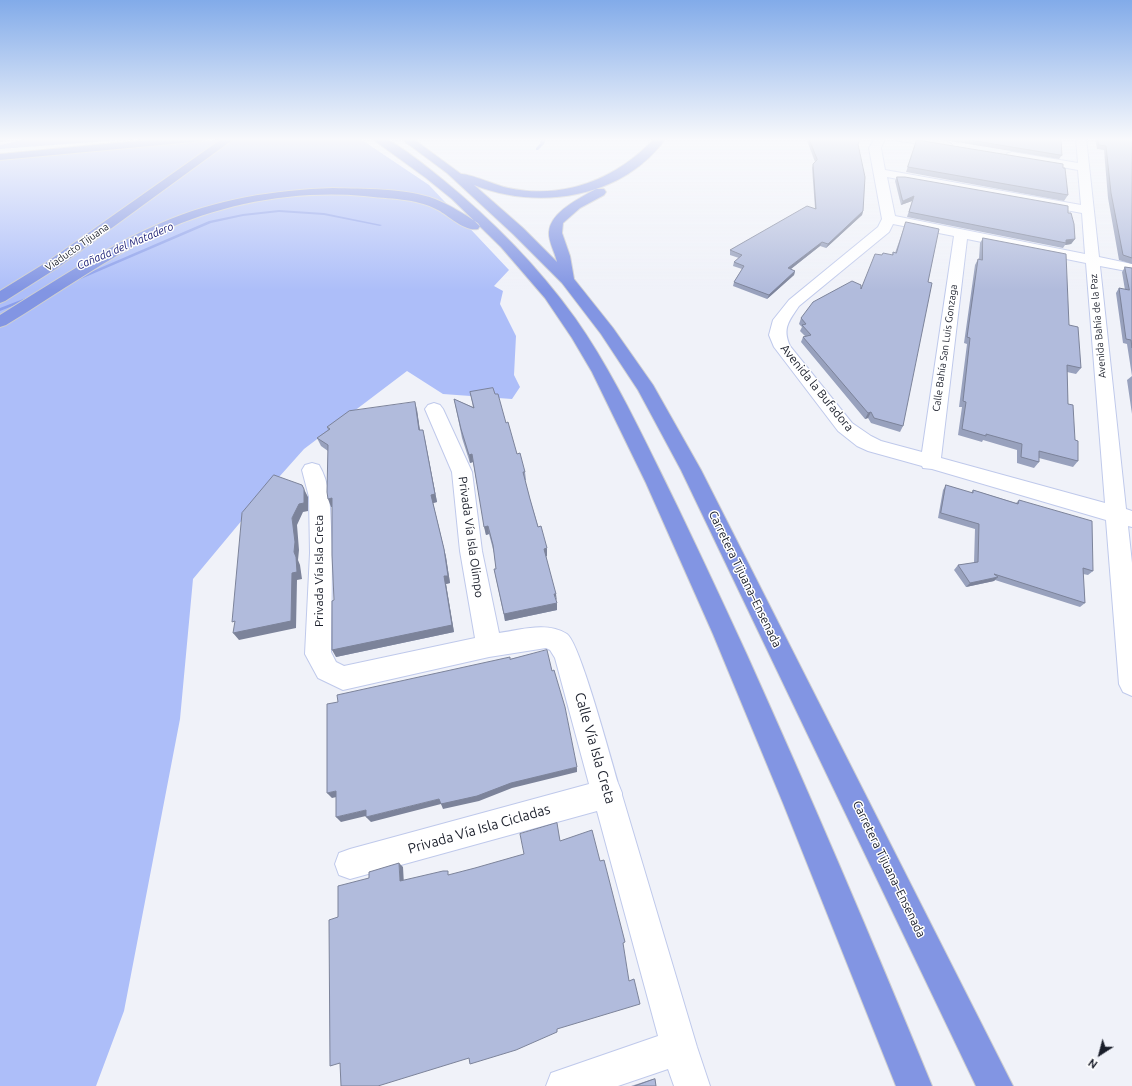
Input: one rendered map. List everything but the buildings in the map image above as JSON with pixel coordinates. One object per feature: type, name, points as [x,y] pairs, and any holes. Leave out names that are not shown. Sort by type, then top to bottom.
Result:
[{"type":"highway","name":"Viaducto Tijuana","points":[[0,298],[59,261],[160,189]]},
{"type":"highway","points":[[445,189],[485,224],[540,282],[569,320],[624,415],[673,517],[746,682],[914,1086]]},
{"type":"highway","name":"Carretera Tijuana–Ensenada","points":[[471,189],[518,231],[567,280],[607,332],[647,389],[691,470],[995,1086]]},
{"type":"highway","points":[[496,189],[515,193],[536,195],[562,194],[581,189]]},
{"type":"highway","points":[[567,280],[563,256],[555,233],[557,222],[576,206],[606,189]]},
{"type":"highway","name":"Viaducto Tijuana","points":[[0,322],[130,243],[167,225],[223,206],[254,199],[296,193],[334,191],[378,193],[422,199],[448,210],[476,228],[526,267]]},
{"type":"street","points":[[883,189],[889,219],[1132,268]]},
{"type":"street","points":[[970,189],[1087,210]]},
{"type":"street","name":"Avenida Bahía de la Paz","points":[[1086,189],[1092,260],[1124,517],[1132,684]]},
{"type":"street","name":"Avenida la Bufadora","points":[[889,219],[884,229],[794,303],[781,320],[777,335],[782,347],[845,427],[864,441],[876,446],[930,463],[1124,517]]},
{"type":"street","name":"Calle Bahía San Luis Gonzaga","points":[[930,463],[961,234]]},
{"type":"street","name":"Privada Vía Isla Olimpo","points":[[434,409],[462,472],[471,551],[489,646]]},
{"type":"street","name":"Privada Vía Isla Creta","points":[[312,470],[319,497],[321,552],[318,654],[327,670]]},
{"type":"street","name":"Calle Vía Isla Creta","points":[[327,670],[343,678],[489,646],[547,637],[559,642],[568,655],[679,1047],[692,1086]]},
{"type":"street","name":"Privada Vía Isla Cicladas","points":[[350,864],[608,793]]},
{"type":"street","points":[[564,1086],[679,1047]]},
{"type":"shaded area","points":[[0,189],[432,189],[509,270],[494,286],[503,291],[500,304],[516,336],[514,375],[520,387],[512,399],[443,394],[407,371],[304,449],[263,495],[193,579],[180,719],[124,1011],[96,1086],[0,1086]]},
{"type":"waterway","name":"Cañada del Matadero","points":[[74,280],[210,222],[243,215],[279,211],[324,214],[380,225]]},
{"type":"waterway","name":"Cañada del Matadero","points":[[0,310],[33,297]]}]
